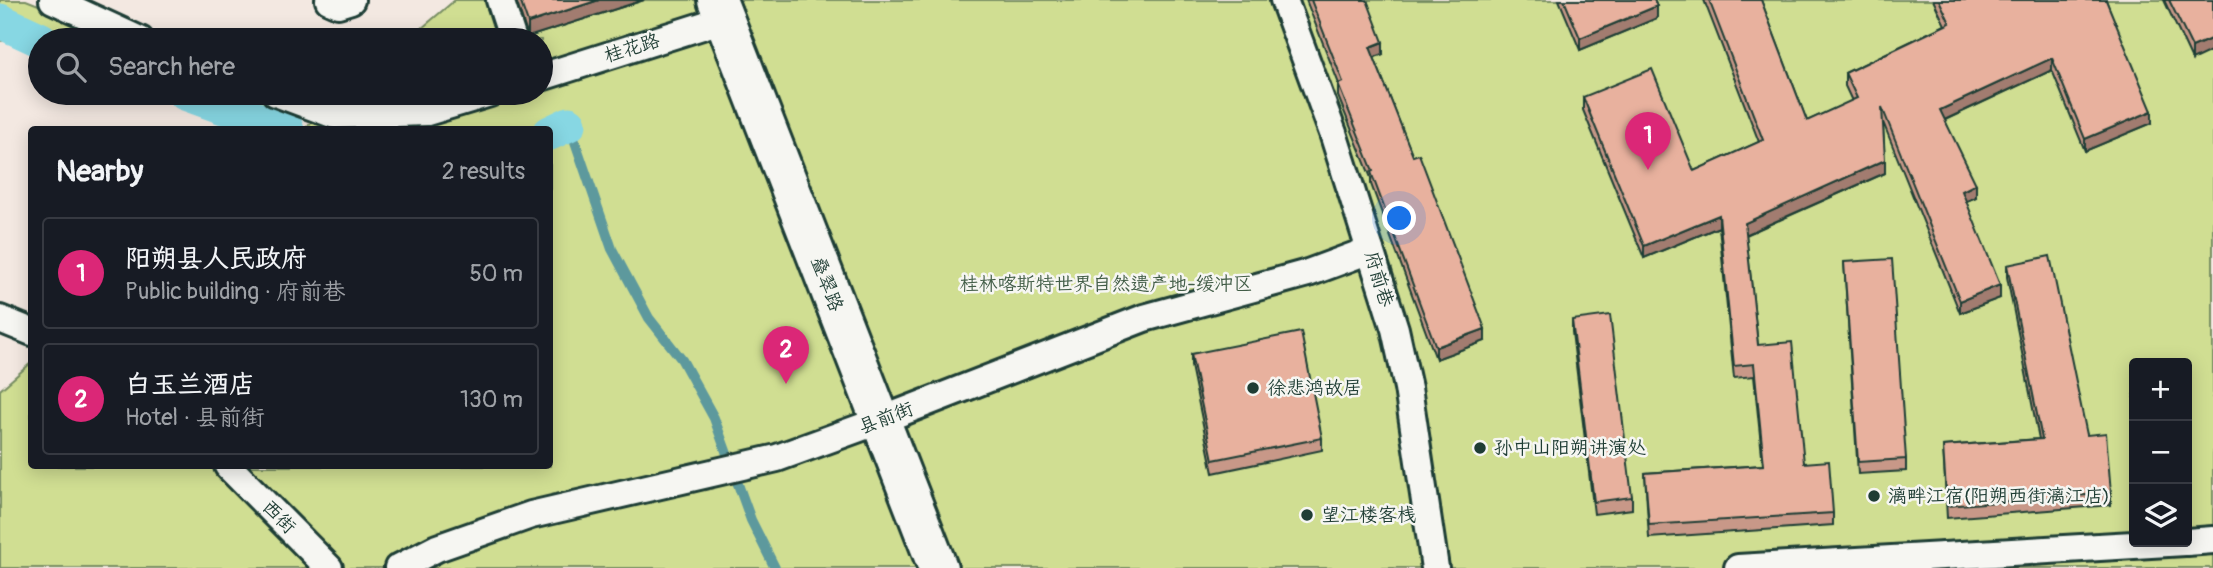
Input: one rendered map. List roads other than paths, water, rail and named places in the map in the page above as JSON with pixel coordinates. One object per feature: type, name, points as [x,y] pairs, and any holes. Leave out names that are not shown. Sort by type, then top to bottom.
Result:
[{"type":"street","points":[[53,0],[114,28]]},
{"type":"street","points":[[329,0],[338,4],[351,0]]},
{"type":"street","points":[[500,0],[509,28]]},
{"type":"street","name":"府前巷","points":[[1284,0],[1333,133],[1395,329],[1408,388],[1435,568]]},
{"type":"street","points":[[721,6],[938,568]]},
{"type":"street","name":"桂花路","points":[[553,73],[667,37],[721,6]]},
{"type":"street","name":"叠翠路","points":[[721,6],[938,568]]},
{"type":"street","points":[[308,105],[335,115],[427,113],[452,105]]},
{"type":"street","name":"县前街","points":[[398,568],[437,548],[531,515],[777,457],[880,421],[1144,318],[1308,274],[1370,250]]},
{"type":"street","points":[[0,319],[28,330]]},
{"type":"street","name":"西街","points":[[231,469],[329,568]]},
{"type":"street","points":[[2192,542],[2213,540]]},
{"type":"street","points":[[1738,568],[2129,545]]},
{"type":"waterway","points":[[0,21],[28,34]]},
{"type":"waterway","points":[[218,105],[276,126]]},
{"type":"waterway","points":[[569,124],[612,249],[649,318],[682,360],[714,418],[751,520],[775,568]]},
{"type":"waterway","points":[[553,132],[569,124]]},
{"type":"place","name":"阳朔县人民政府","points":[[1648,170]]},
{"type":"place","name":"白玉兰酒店","points":[[786,384]]},
{"type":"place","name":"徐悲鸿故居","points":[[1253,388]]},
{"type":"place","name":"孙中山阳朔讲演处","points":[[1480,448]]},
{"type":"place","name":"漓畔江宿(阳朔西街漓江店)","points":[[1874,496]]},
{"type":"place","name":"望江楼客栈","points":[[1307,515]]},
{"type":"park label","name":"桂林喀斯特世界自然遗产地-缓冲区","points":[[1106,284]]}]
